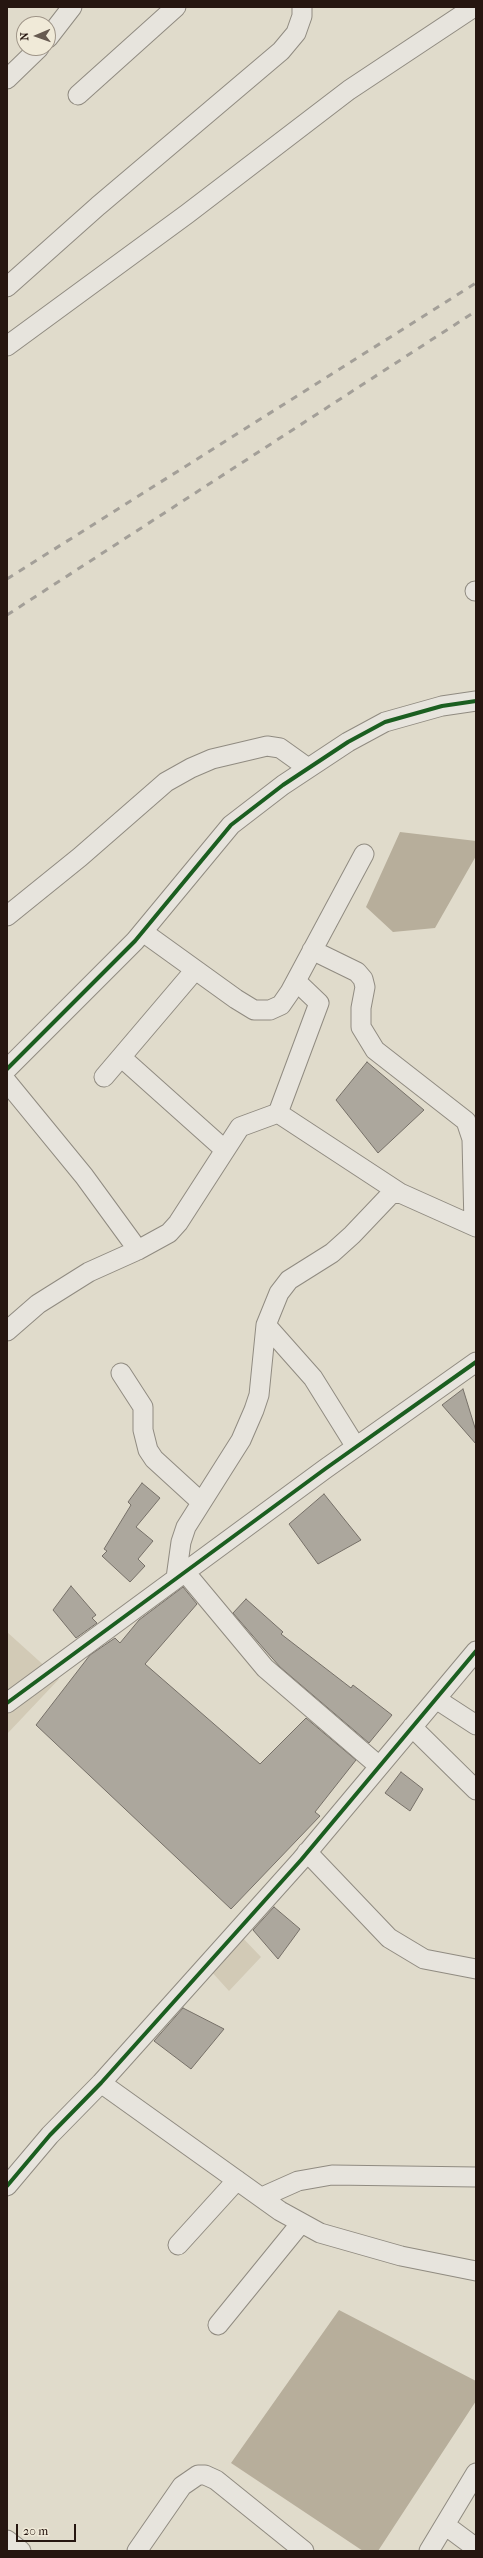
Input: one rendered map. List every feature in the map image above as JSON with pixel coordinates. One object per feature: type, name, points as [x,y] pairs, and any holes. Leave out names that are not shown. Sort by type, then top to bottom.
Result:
[{"type":"street","points":[[56,28],[72,7]]},
{"type":"street","points":[[78,95],[176,7]]},
{"type":"street","points":[[7,287],[98,206],[281,51],[296,33],[302,16],[302,7]]},
{"type":"street","points":[[7,346],[187,214],[349,90],[474,7]]},
{"type":"street","points":[[7,79],[31,56]]},
{"type":"street","points":[[7,1069],[143,932],[231,825],[283,784],[384,722],[442,706],[476,702]]},
{"type":"street","points":[[7,916],[80,857],[166,782],[191,768],[212,759],[268,746],[280,748],[308,768]]},
{"type":"street","points":[[143,932],[254,1010],[270,1010],[281,1005],[296,981],[364,854]]},
{"type":"street","points":[[278,1113],[400,1194],[475,1227],[472,1139],[466,1121],[375,1050],[361,1027],[361,1008],[365,987],[363,979],[357,972],[312,950]]},
{"type":"street","points":[[104,1077],[195,970]]},
{"type":"street","points":[[7,1331],[38,1304],[82,1276],[138,1250],[169,1233],[178,1223],[240,1127],[278,1113],[319,1003],[296,981]]},
{"type":"street","points":[[121,1056],[226,1150]]},
{"type":"street","points":[[7,1082],[84,1176],[138,1250]]},
{"type":"street","points":[[379,1766],[266,1668],[180,1575],[181,1542],[186,1527],[237,1446],[254,1410],[259,1395],[266,1325],[279,1293],[289,1280],[332,1253],[352,1235],[386,1197],[391,1194],[400,1194]]},
{"type":"street","points":[[266,1325],[313,1378],[356,1447]]},
{"type":"street","points":[[7,1703],[356,1447],[476,1362]]},
{"type":"street","points":[[121,1373],[143,1407],[143,1430],[151,1454],[201,1502]]},
{"type":"street","points":[[7,2186],[50,2135],[101,2083],[307,1852],[476,1651]]},
{"type":"street","points":[[436,1699],[476,1725]]},
{"type":"street","points":[[412,1727],[476,1790]]},
{"type":"street","points":[[307,1852],[390,1938],[424,1959],[476,1969]]},
{"type":"street","points":[[101,2083],[237,2180],[301,2223],[320,2233],[401,2256],[476,2271]]},
{"type":"street","points":[[262,2197],[298,2181],[332,2175],[476,2177]]},
{"type":"street","points":[[178,2245],[237,2180]]},
{"type":"street","points":[[218,2325],[301,2223]]},
{"type":"street","points":[[429,2551],[476,2473]]},
{"type":"street","points":[[137,2551],[182,2486],[198,2475],[205,2475],[216,2480],[304,2551]]},
{"type":"street","points":[[445,2525],[476,2548]]},
{"type":"street","points":[[7,2540],[22,2551]]},
{"type":"shaded area","points":[[400,832],[476,841],[476,856],[435,928],[393,932],[366,907]]},
{"type":"shaded area","points":[[7,1632],[59,1679],[7,1734]]},
{"type":"shaded area","points":[[239,1934],[261,1957],[229,1991],[210,1970]]},
{"type":"shaded area","points":[[339,2310],[476,2381],[476,2401],[378,2551],[363,2551],[231,2463]]},
{"type":"building","points":[[367,1062],[424,1110],[378,1153],[336,1100]]},
{"type":"building","points":[[463,1389],[476,1431],[476,1444],[442,1405]]},
{"type":"building","points":[[142,1483],[160,1498],[136,1527],[153,1541],[138,1559],[145,1566],[130,1582],[102,1556],[107,1551],[104,1549],[131,1505],[128,1502]]},
{"type":"building","points":[[324,1494],[361,1540],[318,1564],[289,1524]]},
{"type":"building","points":[[71,1586],[96,1615],[92,1618],[97,1623],[76,1638],[53,1610]]},
{"type":"building","points":[[183,1587],[197,1604],[145,1664],[260,1764],[306,1718],[356,1760],[315,1812],[320,1816],[231,1909],[36,1725],[90,1655],[115,1638],[120,1643],[139,1620]]},
{"type":"building","points":[[246,1599],[283,1632],[281,1634],[351,1688],[353,1685],[392,1715],[369,1743],[280,1667],[233,1613]]},
{"type":"building","points":[[401,1772],[423,1789],[410,1811],[385,1793]]},
{"type":"building","points":[[274,1907],[300,1929],[278,1959],[253,1930]]},
{"type":"building","points":[[183,2008],[224,2029],[191,2069],[154,2041]]},
{"type":"railway","points":[[7,579],[476,283]]},
{"type":"railway","points":[[7,615],[476,311]]},
{"type":"cycle path","points":[[7,1069],[135,941],[231,825],[283,785],[348,742],[385,722],[442,706],[476,701]]},
{"type":"cycle path","points":[[7,1703],[325,1469],[476,1362]]},
{"type":"cycle path","points":[[7,2186],[50,2135],[101,2083],[301,1860],[476,1651]]}]
